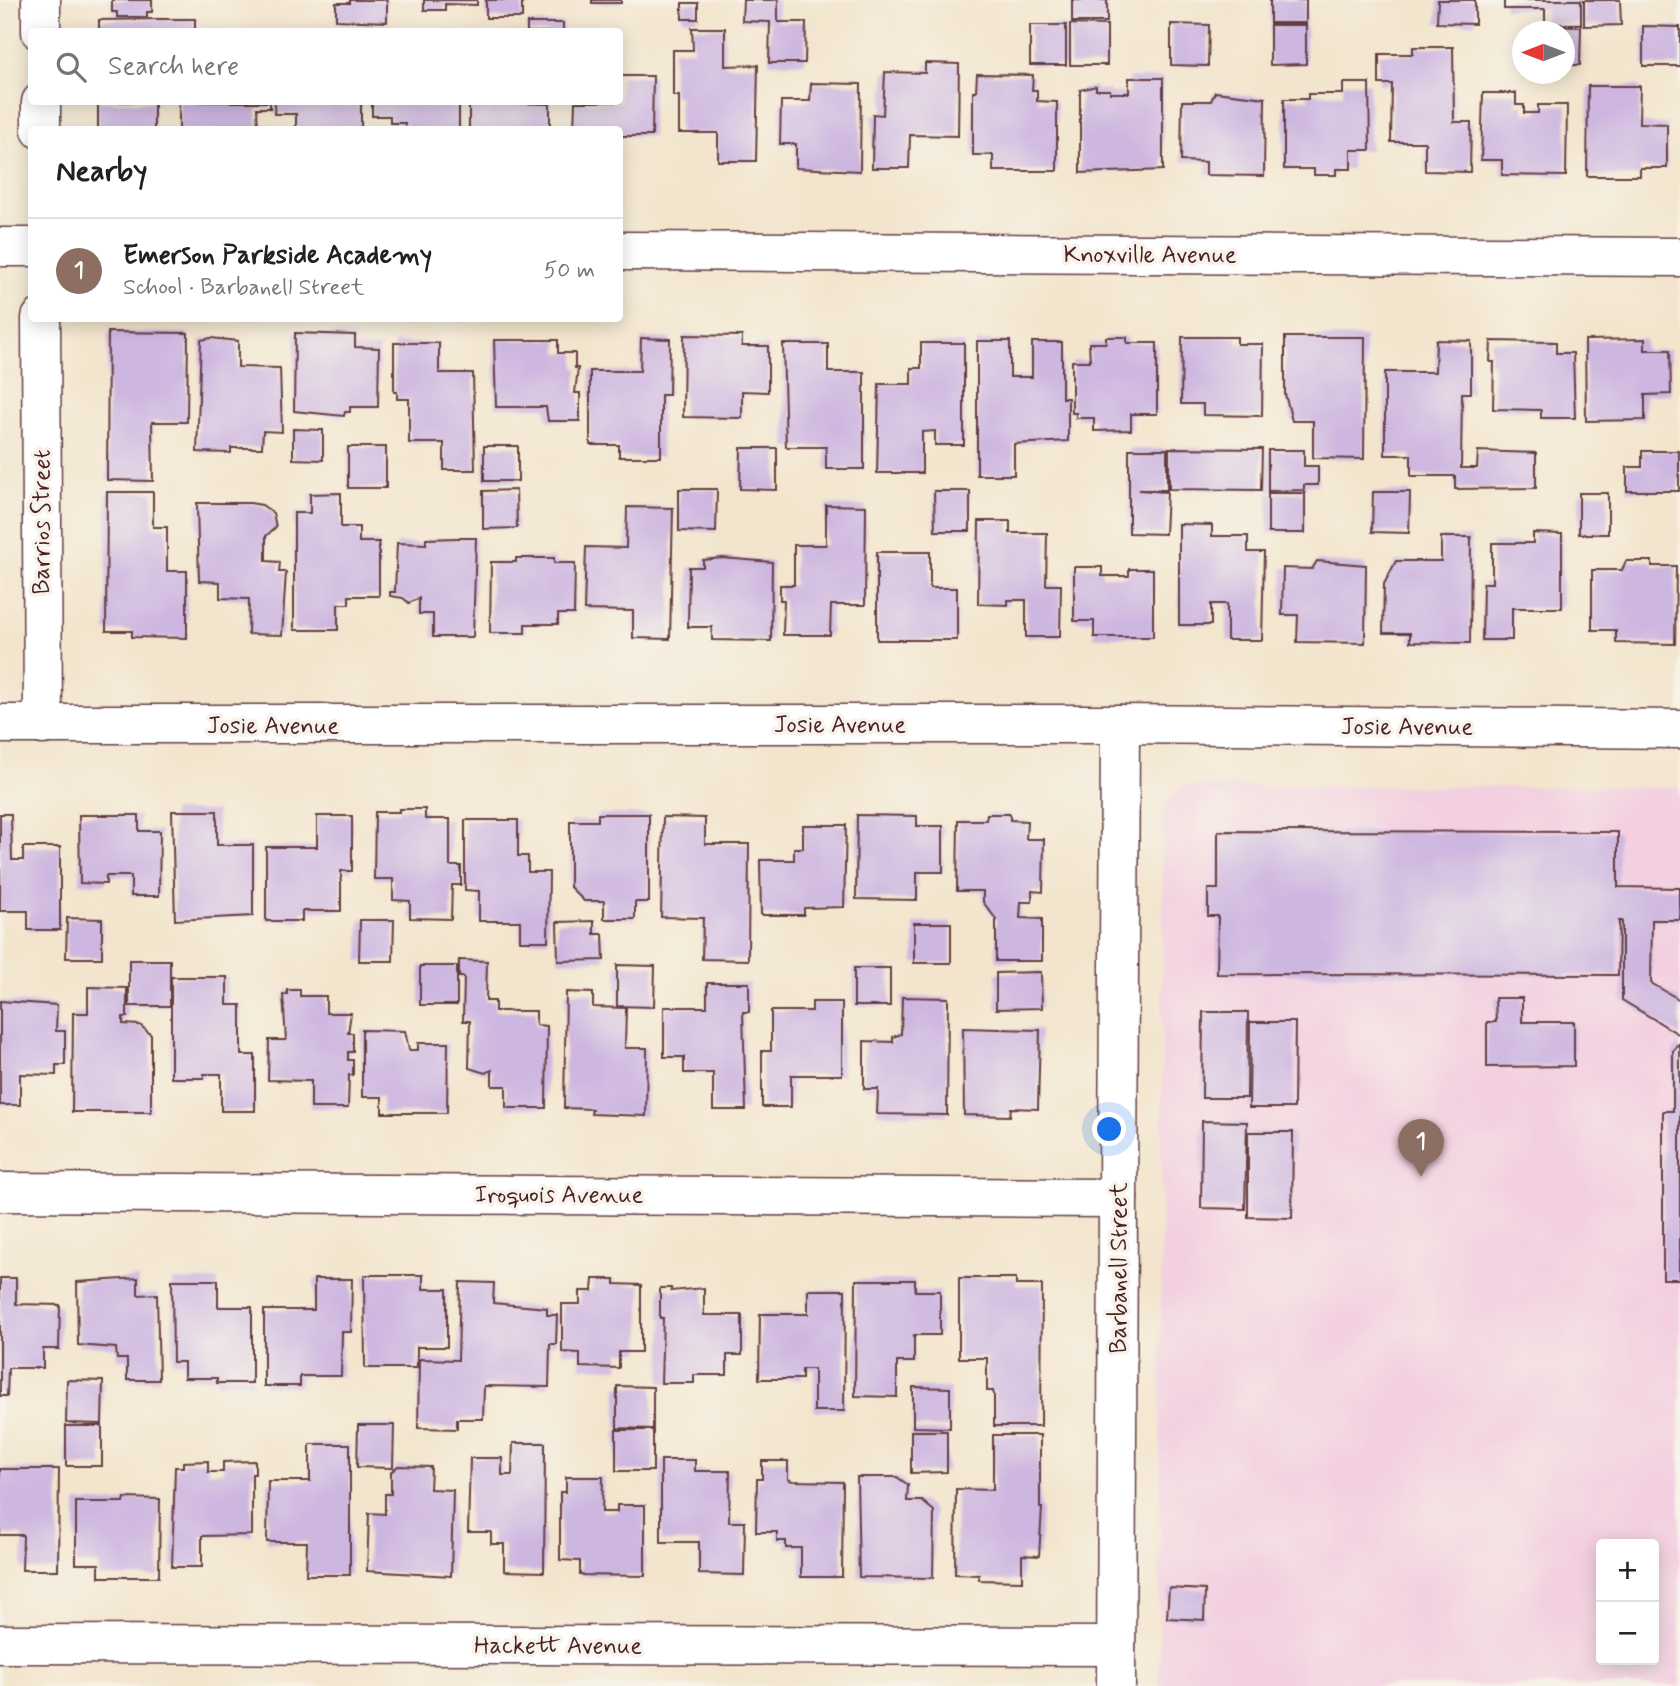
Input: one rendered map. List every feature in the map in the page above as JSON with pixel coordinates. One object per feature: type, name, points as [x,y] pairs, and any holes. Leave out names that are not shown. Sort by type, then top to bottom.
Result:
[{"type":"street","points":[[41,0],[41,28]]},
{"type":"street","points":[[41,105],[41,126]]},
{"type":"street","points":[[0,247],[28,247]]},
{"type":"street","name":"Knoxville Avenue","points":[[623,251],[1680,257]]},
{"type":"street","name":"Barrios Street","points":[[41,322],[43,725]]},
{"type":"street","name":"Josie Avenue","points":[[0,724],[1120,724],[1680,729]]},
{"type":"street","name":"Barbanell Street","points":[[1116,1686],[1120,724]]},
{"type":"street","name":"Iroquois Avenue","points":[[0,1192],[1118,1198]]},
{"type":"street","name":"Hackett Avenue","points":[[0,1644],[1116,1646]]},
{"type":"shaded area","points":[[1184,786],[1680,787],[1680,1686],[1159,1686],[1163,810],[1170,795]]},
{"type":"building","points":[[112,0],[152,0],[152,12],[147,12],[147,17],[117,17],[117,12],[112,12]]},
{"type":"building","points":[[350,0],[387,0],[387,22],[336,20],[336,3],[350,3]]},
{"type":"building","points":[[424,0],[477,0],[477,5],[445,4],[445,10],[424,10]]},
{"type":"building","points":[[486,0],[522,0],[522,18],[486,18]]},
{"type":"building","points":[[592,0],[621,0],[621,3],[592,3]]},
{"type":"building","points":[[743,0],[778,0],[778,22],[806,22],[805,63],[769,63],[770,22],[742,21]]},
{"type":"building","points":[[1072,0],[1107,0],[1107,22],[1072,22]]},
{"type":"building","points":[[1270,0],[1306,0],[1306,23],[1270,23]]},
{"type":"building","points":[[1438,0],[1475,0],[1475,24],[1437,23]]},
{"type":"building","points":[[1504,0],[1581,0],[1581,24],[1575,24],[1575,21],[1545,21],[1545,9],[1504,9]]},
{"type":"building","points":[[1584,0],[1620,0],[1621,25],[1584,26]]},
{"type":"building","points":[[682,3],[698,3],[698,19],[682,19]]},
{"type":"building","points":[[195,19],[195,28],[99,28],[99,20]]},
{"type":"building","points":[[527,23],[563,23],[563,28],[527,28]]},
{"type":"building","points":[[1070,24],[1107,25],[1107,65],[1070,65]]},
{"type":"building","points":[[1171,24],[1209,25],[1208,66],[1171,65]]},
{"type":"building","points":[[1030,25],[1066,25],[1066,65],[1030,65]]},
{"type":"building","points":[[1270,25],[1306,25],[1306,64],[1270,65]]},
{"type":"building","points":[[1643,26],[1680,27],[1680,66],[1643,66]]},
{"type":"building","points":[[1575,27],[1581,27],[1580,65],[1575,65]]},
{"type":"building","points":[[692,28],[725,28],[725,66],[758,65],[756,161],[718,161],[718,133],[679,133],[679,96],[673,96],[673,50],[693,50]]},
{"type":"building","points":[[1413,47],[1453,47],[1454,122],[1471,122],[1470,172],[1425,171],[1425,142],[1391,142],[1392,84],[1379,84],[1379,54],[1413,54]]},
{"type":"building","points":[[925,63],[959,64],[958,136],[910,135],[909,168],[872,168],[873,114],[883,115],[885,72],[925,73]]},
{"type":"building","points":[[977,74],[1033,75],[1032,90],[1037,90],[1037,101],[1057,102],[1057,171],[993,171],[993,155],[973,155],[973,91],[976,91]]},
{"type":"building","points":[[623,76],[653,76],[652,136],[623,136],[623,126],[574,126],[575,105],[623,105]]},
{"type":"building","points":[[1129,78],[1163,78],[1163,170],[1080,173],[1080,90],[1096,86],[1096,90],[1110,90],[1110,93],[1129,93]]},
{"type":"building","points":[[811,83],[861,84],[860,171],[796,168],[796,144],[780,144],[781,101],[810,101]]},
{"type":"building","points":[[1343,83],[1369,83],[1370,150],[1351,150],[1351,169],[1336,169],[1336,175],[1314,175],[1314,169],[1284,169],[1284,99],[1308,99],[1308,94],[1343,94]]},
{"type":"building","points":[[1588,86],[1640,86],[1639,123],[1667,124],[1667,168],[1640,168],[1640,176],[1587,176]]},
{"type":"building","points":[[1215,92],[1265,98],[1264,176],[1206,175],[1206,162],[1181,161],[1182,101],[1211,101]]},
{"type":"building","points":[[1483,93],[1516,93],[1516,105],[1524,105],[1524,113],[1538,113],[1538,105],[1567,105],[1566,176],[1502,175],[1502,160],[1481,160]]},
{"type":"building","points":[[98,105],[154,105],[154,126],[98,126]]},
{"type":"building","points":[[179,105],[270,105],[270,108],[257,108],[258,126],[179,126]]},
{"type":"building","points":[[275,105],[361,105],[361,126],[296,126],[296,114],[274,114]]},
{"type":"building","points":[[372,105],[459,105],[459,126],[405,126],[405,123],[390,123],[390,116],[372,116]]},
{"type":"building","points":[[469,105],[550,105],[550,126],[469,126]]},
{"type":"building","points":[[108,332],[188,333],[187,422],[152,422],[153,481],[107,480]]},
{"type":"building","points":[[295,333],[355,335],[355,347],[379,348],[378,407],[350,407],[350,412],[345,412],[344,416],[294,411]]},
{"type":"building","points":[[684,335],[742,336],[742,346],[768,346],[768,392],[742,391],[742,418],[683,417]]},
{"type":"building","points":[[1106,337],[1127,337],[1127,343],[1157,343],[1157,414],[1131,414],[1131,430],[1094,431],[1094,418],[1076,418],[1076,413],[1072,413],[1072,361],[1090,361],[1089,343],[1106,343]]},
{"type":"building","points":[[1182,337],[1237,337],[1237,344],[1263,344],[1262,416],[1203,415],[1203,404],[1181,404]]},
{"type":"building","points":[[1285,337],[1365,337],[1364,459],[1313,458],[1313,421],[1292,421],[1285,394]]},
{"type":"building","points":[[211,338],[238,341],[238,367],[280,368],[282,432],[263,431],[262,448],[231,448],[231,453],[197,452],[201,340]]},
{"type":"building","points":[[641,338],[670,339],[669,395],[661,395],[661,457],[619,457],[619,445],[590,445],[590,371],[640,371]]},
{"type":"building","points":[[1645,339],[1645,350],[1670,350],[1671,394],[1645,395],[1645,420],[1586,421],[1585,340]]},
{"type":"building","points":[[494,340],[558,340],[558,353],[575,353],[575,368],[578,368],[575,393],[580,393],[580,421],[548,421],[546,407],[496,407]]},
{"type":"building","points":[[1436,340],[1471,341],[1471,393],[1462,393],[1461,468],[1477,468],[1478,451],[1536,453],[1536,488],[1455,489],[1455,476],[1411,476],[1411,455],[1385,455],[1385,372],[1435,372]]},
{"type":"building","points":[[977,341],[1010,341],[1010,377],[1032,377],[1032,342],[1062,342],[1062,398],[1068,398],[1068,441],[1014,444],[1014,475],[977,475]]},
{"type":"building","points":[[1491,341],[1556,342],[1556,353],[1573,353],[1575,418],[1541,418],[1541,410],[1493,409],[1494,362],[1490,362]]},
{"type":"building","points":[[394,343],[439,343],[439,373],[473,373],[475,470],[444,470],[444,443],[409,443],[409,399],[397,399],[397,392],[394,392]]},
{"type":"building","points":[[921,343],[964,343],[964,445],[935,445],[935,431],[922,432],[922,473],[877,473],[879,384],[911,384],[911,368],[921,368]]},
{"type":"building","points":[[783,344],[828,344],[828,372],[864,372],[864,469],[826,469],[826,447],[786,447]]},
{"type":"building","points":[[293,429],[323,430],[323,460],[293,459]]},
{"type":"building","points":[[484,446],[518,446],[518,481],[484,481]]},
{"type":"building","points":[[348,447],[386,447],[386,488],[348,488]]},
{"type":"building","points":[[741,448],[777,448],[777,490],[740,489]]},
{"type":"building","points":[[1169,448],[1262,449],[1261,490],[1169,489]]},
{"type":"building","points":[[1129,449],[1167,449],[1167,490],[1139,490],[1167,492],[1165,534],[1129,533]]},
{"type":"building","points":[[1268,450],[1304,450],[1304,466],[1318,466],[1318,485],[1304,485],[1304,490],[1268,491]]},
{"type":"building","points":[[1642,451],[1679,451],[1679,491],[1627,491],[1627,467],[1642,467]]},
{"type":"building","points":[[679,489],[717,489],[716,532],[679,531]]},
{"type":"building","points":[[516,490],[517,528],[483,529],[483,491]]},
{"type":"building","points":[[934,491],[970,491],[970,531],[935,531]]},
{"type":"building","points":[[107,492],[153,492],[153,527],[167,527],[167,571],[187,571],[187,638],[132,637],[132,631],[106,631]]},
{"type":"building","points":[[1373,492],[1410,492],[1409,533],[1372,532]]},
{"type":"building","points":[[341,493],[341,527],[359,527],[359,542],[379,542],[379,596],[349,596],[349,604],[338,604],[338,630],[294,630],[294,513],[310,513],[310,494]]},
{"type":"building","points":[[1268,493],[1305,493],[1305,533],[1268,533]]},
{"type":"building","points":[[1579,493],[1608,493],[1608,534],[1579,534]]},
{"type":"building","points":[[197,503],[250,503],[262,505],[273,513],[276,527],[266,536],[266,561],[280,562],[279,572],[286,572],[282,635],[248,634],[249,599],[220,598],[220,582],[199,581]]},
{"type":"building","points":[[826,505],[866,506],[865,605],[831,605],[830,635],[783,635],[784,600],[780,600],[780,585],[794,585],[794,545],[826,545]]},
{"type":"building","points":[[627,507],[673,508],[670,639],[633,638],[633,611],[584,610],[586,547],[626,548]]},
{"type":"building","points":[[979,521],[1010,521],[1010,533],[1047,533],[1046,585],[1061,585],[1060,637],[1026,637],[1026,600],[1008,600],[1008,605],[978,604]]},
{"type":"building","points":[[1179,524],[1212,525],[1212,536],[1248,536],[1248,552],[1264,552],[1262,640],[1227,640],[1227,604],[1211,604],[1211,625],[1179,625]]},
{"type":"building","points":[[1533,533],[1562,534],[1562,608],[1512,608],[1512,640],[1482,640],[1483,583],[1492,583],[1492,543],[1533,543]]},
{"type":"building","points":[[1441,537],[1471,537],[1470,643],[1410,642],[1410,633],[1383,633],[1384,584],[1396,561],[1441,561]]},
{"type":"building","points":[[476,538],[473,637],[433,637],[433,614],[419,614],[419,598],[409,603],[403,598],[390,596],[390,592],[395,592],[397,543],[426,544],[426,539]]},
{"type":"building","points":[[877,552],[930,552],[930,588],[957,588],[957,640],[877,640]]},
{"type":"building","points":[[516,558],[554,558],[554,563],[575,563],[574,614],[558,614],[558,624],[525,624],[525,633],[490,633],[491,562],[516,562]]},
{"type":"building","points":[[722,558],[772,562],[771,641],[712,640],[712,627],[688,627],[689,567],[703,567],[703,560]]},
{"type":"building","points":[[1317,561],[1366,565],[1365,643],[1297,642],[1298,615],[1282,615],[1283,568],[1312,569]]},
{"type":"building","points":[[1626,561],[1652,561],[1652,566],[1676,566],[1675,644],[1616,643],[1616,630],[1592,630],[1592,570],[1622,570]]},
{"type":"building","points":[[1074,567],[1102,567],[1102,576],[1129,576],[1129,569],[1153,569],[1153,637],[1094,637],[1094,621],[1074,621]]},
{"type":"building","points":[[399,809],[425,809],[425,819],[450,819],[450,866],[461,866],[461,885],[452,885],[451,919],[410,918],[410,901],[393,900],[393,879],[374,879],[375,812],[399,812]]},
{"type":"building","points":[[172,811],[217,811],[217,845],[253,845],[253,916],[175,920]]},
{"type":"building","points":[[0,814],[11,814],[12,860],[23,860],[23,847],[60,847],[60,930],[28,930],[28,911],[0,911]]},
{"type":"building","points":[[598,814],[649,814],[649,902],[635,902],[635,919],[604,919],[604,901],[584,901],[570,887],[570,821],[598,821]]},
{"type":"building","points":[[987,814],[1010,814],[1010,820],[1027,821],[1026,839],[1044,839],[1043,892],[1032,891],[1032,902],[1021,902],[1020,918],[1042,919],[1042,961],[996,961],[996,919],[983,902],[983,891],[957,891],[958,820],[986,820]]},
{"type":"building","points":[[79,815],[139,815],[139,831],[160,831],[159,896],[131,896],[131,876],[106,876],[106,884],[80,883]]},
{"type":"building","points":[[857,815],[917,816],[917,826],[943,826],[943,872],[917,872],[917,900],[856,899]]},
{"type":"building","points":[[317,816],[352,816],[352,871],[341,871],[341,911],[302,911],[302,921],[266,921],[266,847],[317,847]]},
{"type":"building","points":[[663,817],[705,818],[705,844],[749,844],[748,960],[702,959],[703,918],[661,917]]},
{"type":"building","points":[[465,820],[518,820],[518,856],[528,856],[528,872],[549,872],[548,941],[520,941],[520,921],[479,921],[479,891],[465,890]]},
{"type":"building","points":[[803,825],[846,825],[844,907],[804,908],[804,915],[761,915],[760,860],[794,860],[794,848],[803,848]]},
{"type":"building","points":[[1218,831],[1618,832],[1618,887],[1680,888],[1680,920],[1652,920],[1651,983],[1680,1000],[1680,1035],[1622,1000],[1622,921],[1619,921],[1618,975],[1217,974],[1218,916],[1208,916],[1208,889],[1218,889]]},
{"type":"building","points":[[67,918],[102,919],[102,958],[66,958]]},
{"type":"building","points":[[360,920],[394,920],[393,961],[359,961]]},
{"type":"building","points":[[594,921],[594,934],[603,934],[604,960],[558,961],[557,922]]},
{"type":"building","points":[[914,923],[951,923],[951,963],[914,963]]},
{"type":"building","points":[[129,960],[170,960],[170,1006],[129,1006]]},
{"type":"building","points":[[459,960],[487,961],[486,1001],[495,1001],[495,1011],[536,1011],[536,1025],[547,1026],[546,1108],[506,1108],[506,1086],[492,1086],[492,1070],[485,1073],[469,1068],[470,1021],[463,1021],[464,977],[459,977]]},
{"type":"building","points":[[617,965],[655,966],[654,1007],[617,1006]]},
{"type":"building","points":[[420,966],[457,966],[457,1005],[420,1005]]},
{"type":"building","points":[[854,968],[890,968],[890,1006],[854,1006]]},
{"type":"building","points":[[1041,972],[1042,1008],[996,1009],[996,973]]},
{"type":"building","points":[[171,977],[227,977],[227,1005],[241,1005],[241,1055],[255,1055],[255,1111],[221,1111],[221,1074],[204,1074],[204,1078],[171,1078]]},
{"type":"building","points":[[707,983],[749,983],[749,1012],[743,1012],[746,1110],[713,1110],[713,1073],[684,1073],[684,1057],[664,1057],[664,1007],[707,1007]]},
{"type":"building","points":[[88,987],[127,988],[127,1017],[123,1017],[123,1024],[140,1025],[151,1035],[151,1112],[72,1112],[73,1013],[88,1013]]},
{"type":"building","points":[[287,990],[300,990],[300,996],[326,996],[326,1013],[351,1013],[348,1033],[353,1033],[353,1052],[348,1052],[348,1060],[353,1060],[353,1075],[349,1075],[348,1108],[311,1108],[311,1081],[268,1080],[269,1040],[286,1040],[283,995],[287,995]]},
{"type":"building","points":[[566,992],[593,993],[593,1007],[626,1008],[625,1048],[647,1048],[646,1116],[591,1114],[592,1109],[564,1108]]},
{"type":"building","points":[[902,997],[948,998],[947,1115],[877,1114],[878,1089],[864,1089],[864,1041],[893,1042],[893,1037],[901,1034]]},
{"type":"building","points":[[1495,998],[1522,998],[1522,1022],[1574,1022],[1574,1066],[1487,1067],[1487,1022],[1496,1022]]},
{"type":"building","points":[[0,1001],[57,1005],[56,1031],[65,1031],[65,1065],[56,1065],[56,1075],[20,1074],[20,1105],[0,1105]]},
{"type":"building","points":[[812,1002],[842,1002],[842,1075],[791,1075],[791,1107],[762,1107],[762,1051],[771,1051],[771,1011],[812,1011]]},
{"type":"building","points":[[1203,1012],[1248,1012],[1247,1098],[1202,1098]]},
{"type":"building","points":[[1250,1022],[1295,1022],[1294,1108],[1249,1108]]},
{"type":"building","points":[[963,1028],[1040,1030],[1038,1109],[1011,1108],[1010,1116],[964,1115]]},
{"type":"building","points":[[362,1030],[405,1031],[409,1050],[418,1050],[418,1043],[448,1043],[447,1113],[382,1113],[382,1097],[362,1097]]},
{"type":"building","points":[[1680,1044],[1680,1279],[1663,1279],[1663,1111],[1673,1111],[1673,1051]]},
{"type":"building","points":[[1202,1121],[1247,1122],[1245,1209],[1201,1208]]},
{"type":"building","points":[[1248,1132],[1293,1132],[1292,1218],[1248,1217]]},
{"type":"building","points":[[364,1275],[423,1275],[423,1289],[447,1289],[447,1347],[417,1347],[417,1368],[365,1368]]},
{"type":"building","points":[[0,1278],[16,1278],[16,1304],[60,1305],[59,1349],[43,1349],[43,1368],[8,1368],[7,1396],[0,1396]]},
{"type":"building","points":[[138,1278],[138,1295],[157,1294],[159,1380],[127,1380],[127,1359],[117,1359],[116,1348],[78,1345],[77,1282]]},
{"type":"building","points":[[959,1278],[1016,1278],[1016,1285],[1042,1285],[1041,1426],[994,1426],[994,1395],[993,1391],[987,1391],[987,1358],[959,1358]]},
{"type":"building","points":[[314,1279],[352,1279],[351,1332],[342,1332],[341,1376],[300,1376],[300,1386],[264,1386],[264,1310],[314,1310]]},
{"type":"building","points":[[593,1279],[615,1279],[615,1284],[641,1285],[641,1352],[619,1352],[619,1368],[580,1367],[580,1353],[562,1352],[562,1304],[580,1304],[580,1291],[592,1291]]},
{"type":"building","points":[[172,1280],[218,1280],[218,1307],[252,1307],[252,1383],[217,1383],[217,1378],[184,1378],[184,1362],[173,1362]]},
{"type":"building","points":[[856,1280],[915,1280],[915,1291],[940,1291],[940,1335],[914,1335],[914,1362],[897,1362],[897,1397],[855,1396]]},
{"type":"building","points":[[460,1282],[494,1283],[493,1303],[547,1308],[547,1315],[557,1315],[556,1344],[550,1344],[549,1387],[484,1386],[483,1419],[457,1419],[457,1429],[418,1428],[419,1359],[458,1360]]},
{"type":"building","points":[[660,1288],[671,1288],[671,1291],[704,1288],[704,1315],[742,1315],[742,1355],[727,1355],[727,1375],[694,1375],[694,1383],[661,1383],[663,1318],[660,1318]]},
{"type":"building","points":[[808,1290],[845,1290],[844,1411],[814,1411],[814,1369],[802,1369],[802,1379],[759,1379],[760,1314],[808,1314]]},
{"type":"building","points":[[67,1380],[103,1381],[102,1424],[66,1423]]},
{"type":"building","points":[[617,1386],[653,1387],[653,1429],[617,1428]]},
{"type":"building","points":[[913,1387],[950,1388],[950,1428],[913,1427]]},
{"type":"building","points":[[358,1425],[394,1425],[393,1468],[357,1467]]},
{"type":"building","points":[[66,1426],[102,1426],[102,1466],[66,1466]]},
{"type":"building","points":[[616,1430],[653,1430],[653,1471],[616,1471]]},
{"type":"building","points":[[911,1431],[947,1431],[947,1472],[911,1473]]},
{"type":"building","points":[[993,1435],[1040,1435],[1042,1508],[1039,1556],[1022,1555],[1022,1581],[979,1580],[979,1575],[955,1574],[956,1489],[993,1490]]},
{"type":"building","points":[[513,1443],[545,1443],[544,1572],[504,1571],[504,1544],[491,1544],[491,1532],[468,1532],[470,1458],[502,1458],[502,1475],[512,1475]]},
{"type":"building","points":[[310,1444],[350,1444],[350,1575],[306,1575],[307,1542],[267,1542],[268,1481],[310,1481]]},
{"type":"building","points":[[661,1460],[695,1460],[695,1471],[730,1471],[729,1522],[745,1522],[744,1575],[699,1574],[699,1542],[661,1542]]},
{"type":"building","points":[[208,1461],[208,1472],[223,1472],[223,1462],[255,1461],[255,1474],[252,1474],[252,1535],[202,1536],[202,1567],[172,1567],[175,1467],[183,1467],[183,1462]]},
{"type":"building","points":[[762,1461],[788,1461],[788,1479],[792,1481],[843,1482],[842,1577],[801,1577],[801,1548],[786,1548],[786,1541],[777,1541],[777,1532],[756,1532],[757,1479],[762,1479]]},
{"type":"building","points":[[398,1466],[431,1467],[430,1489],[453,1490],[451,1576],[367,1571],[369,1513],[385,1514],[385,1494],[391,1494],[391,1472]]},
{"type":"building","points":[[0,1469],[59,1469],[58,1570],[22,1570],[23,1535],[0,1535]]},
{"type":"building","points":[[566,1477],[603,1477],[602,1512],[617,1512],[617,1505],[645,1505],[645,1576],[580,1575],[580,1561],[560,1560],[560,1492],[566,1492]]},
{"type":"building","points":[[857,1477],[897,1477],[908,1485],[907,1501],[922,1501],[934,1511],[933,1578],[859,1577]]},
{"type":"building","points":[[125,1498],[160,1499],[159,1577],[99,1577],[99,1564],[76,1564],[76,1502],[124,1502]]},
{"type":"building","points":[[1169,1588],[1205,1590],[1204,1620],[1167,1618]]},
{"type":"place","name":"Emerson Parkside Academy","points":[[1421,1177]]}]
